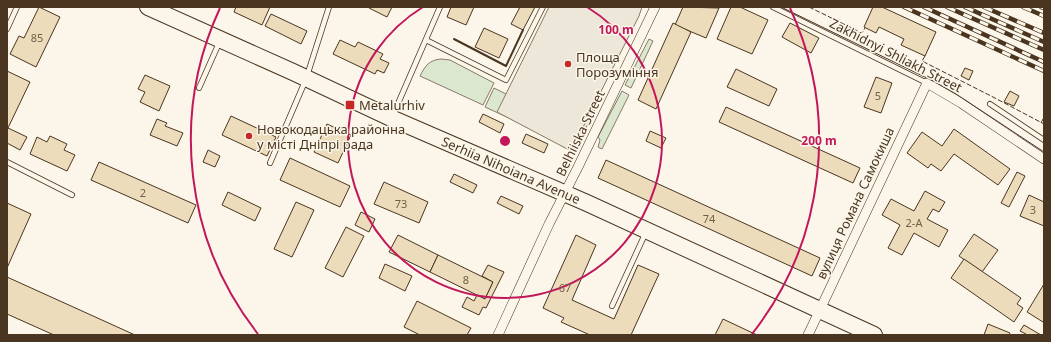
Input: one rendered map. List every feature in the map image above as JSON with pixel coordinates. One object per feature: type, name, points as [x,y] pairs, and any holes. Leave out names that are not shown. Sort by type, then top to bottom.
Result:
[{"type":"highway","name":"Serhiia Nihoiana Avenue","points":[[148,7],[391,118],[646,230],[874,335]]},
{"type":"street","name":"Belhiiska Street","points":[[498,335],[549,224],[655,7]]},
{"type":"street","name":"Zakhidnyi Shliakh Street","points":[[927,83],[961,103],[1044,159]]},
{"type":"street","name":"вулиця Романа Самокиша","points":[[808,335],[927,83]]},
{"type":"lane","points":[[7,30],[17,7]]},
{"type":"lane","points":[[270,163],[306,79],[329,7]]},
{"type":"lane","points":[[391,118],[440,7]]},
{"type":"lane","points":[[426,40],[506,80],[543,7]]},
{"type":"lane","name":"Zakhidnyi Shliakh Street","points":[[773,7],[927,83]]},
{"type":"lane","points":[[199,88],[221,40]]},
{"type":"lane","points":[[990,104],[1044,140]]},
{"type":"lane","points":[[7,162],[72,195]]},
{"type":"lane","points":[[612,306],[646,230]]},
{"type":"green space","points":[[649,39],[653,41],[631,88],[625,85]]},
{"type":"green space","points":[[441,59],[450,60],[494,83],[483,105],[420,76],[428,64]]},
{"type":"green space","points":[[494,88],[518,100],[546,135],[485,107]]},
{"type":"green space","points":[[622,91],[629,95],[602,149],[598,147],[600,140],[598,137]]},
{"type":"green space","points":[[591,100],[598,103],[585,130],[578,127]]},
{"type":"shaded area","name":"Площа Порозуміння","points":[[549,7],[642,7],[639,16],[571,151],[497,112]]},
{"type":"building","points":[[39,7],[60,17],[36,67],[10,54],[19,36],[24,38]]},
{"type":"building","points":[[236,7],[270,7],[262,25],[234,12]]},
{"type":"building","points":[[369,7],[392,7],[387,17]]},
{"type":"building","points":[[451,7],[474,7],[466,25],[447,17]]},
{"type":"building","points":[[520,7],[535,7],[523,30],[511,24]]},
{"type":"building","points":[[683,7],[719,8],[706,38],[675,25]]},
{"type":"building","points":[[731,7],[740,7],[768,20],[752,54],[717,39]]},
{"type":"building","points":[[873,7],[882,7],[936,32],[925,56],[901,45],[904,39],[879,27],[876,33],[864,27]]},
{"type":"building","points":[[271,14],[307,31],[301,44],[265,26]]},
{"type":"building","points":[[673,23],[691,32],[656,109],[638,100]]},
{"type":"building","points":[[790,23],[819,38],[811,53],[782,37]]},
{"type":"building","points":[[484,28],[508,39],[499,58],[475,47]]},
{"type":"building","points":[[340,40],[355,47],[358,42],[383,54],[380,59],[389,63],[384,73],[377,70],[375,74],[333,54]]},
{"type":"building","points":[[965,68],[973,71],[969,80],[961,76]]},
{"type":"building","points":[[736,69],[777,89],[769,106],[727,87]]},
{"type":"building","points":[[7,71],[30,82],[7,130]]},
{"type":"building","points":[[145,75],[170,86],[159,111],[140,102],[145,92],[138,89]]},
{"type":"building","points":[[876,77],[892,83],[881,113],[864,107]]},
{"type":"building","points":[[1010,91],[1019,96],[1014,106],[1004,102]]},
{"type":"building","points":[[726,107],[860,168],[853,183],[719,122]]},
{"type":"building","points":[[483,114],[504,124],[500,133],[479,122]]},
{"type":"building","name":"Новокодацька районна у місті Дніпрі рада","points":[[231,116],[276,137],[267,156],[222,135]]},
{"type":"building","points":[[157,119],[167,123],[165,126],[183,133],[177,146],[150,135]]},
{"type":"building","points":[[327,124],[351,135],[338,163],[314,152]]},
{"type":"building","points":[[8,128],[27,137],[20,150],[7,143]]},
{"type":"building","points":[[954,129],[1010,169],[998,185],[954,154],[941,171],[931,164],[928,168],[907,153],[922,132],[942,146]]},
{"type":"building","points":[[650,131],[666,138],[661,148],[646,141]]},
{"type":"building","points":[[526,134],[548,144],[544,153],[522,143]]},
{"type":"building","points":[[50,136],[67,144],[64,150],[75,155],[67,171],[30,154],[37,137],[47,142]]},
{"type":"building","points":[[208,150],[220,156],[215,167],[203,162]]},
{"type":"building","points":[[290,158],[350,186],[340,207],[280,180]]},
{"type":"building","points":[[606,160],[820,258],[812,276],[598,178]]},
{"type":"building","points":[[99,162],[196,205],[188,223],[91,180]]},
{"type":"building","points":[[1017,172],[1025,176],[1009,207],[1001,203]]},
{"type":"building","points":[[454,174],[477,185],[473,193],[450,182]]},
{"type":"building","points":[[384,182],[428,202],[419,223],[374,204]]},
{"type":"building","points":[[925,191],[945,202],[939,212],[933,209],[927,219],[948,230],[939,247],[914,233],[902,255],[888,248],[900,225],[882,215],[891,199],[914,211]]},
{"type":"building","points":[[228,192],[261,208],[255,221],[222,205]]},
{"type":"building","points":[[1029,195],[1044,202],[1044,226],[1020,216]]},
{"type":"building","points":[[501,196],[523,206],[519,214],[497,203]]},
{"type":"building","points":[[296,202],[314,210],[292,257],[274,249]]},
{"type":"building","points":[[7,203],[31,214],[7,268]]},
{"type":"building","points":[[361,212],[375,219],[369,232],[355,225]]},
{"type":"building","points":[[346,227],[364,236],[343,277],[325,268]]},
{"type":"building","points":[[974,234],[998,250],[982,272],[959,256]]},
{"type":"building","points":[[398,235],[438,255],[430,272],[389,252]]},
{"type":"building","points":[[576,235],[596,245],[572,300],[614,319],[638,265],[659,274],[631,335],[590,335],[561,322],[564,318],[543,308]]},
{"type":"building","points":[[438,255],[493,282],[485,299],[430,272]]},
{"type":"building","points":[[964,259],[1021,298],[1017,304],[1023,308],[1014,322],[951,278]]},
{"type":"building","points":[[385,264],[412,276],[405,291],[379,278]]},
{"type":"building","points":[[488,265],[504,272],[486,308],[483,307],[479,315],[462,307],[467,297],[474,301],[477,295],[485,299],[493,282],[482,276]]},
{"type":"building","points":[[7,277],[135,335],[54,335],[7,314]]},
{"type":"building","points":[[1044,284],[1044,319],[1043,322],[1027,312]]},
{"type":"building","points":[[417,301],[471,328],[467,335],[420,335],[404,327]]},
{"type":"building","points":[[723,319],[757,335],[715,335]]},
{"type":"building","points":[[988,324],[1010,333],[1009,335],[984,335]]},
{"type":"building","points":[[1024,325],[1041,335],[1025,335],[1026,334],[1020,331]]},
{"type":"tram line","points":[[781,7],[933,81],[956,94],[1044,152]]},
{"type":"railway","points":[[904,7],[1044,71]]},
{"type":"railway","points":[[924,7],[1044,62]]},
{"type":"railway","points":[[947,7],[1044,50]]},
{"type":"railway","points":[[965,7],[1044,42]]},
{"type":"railway","points":[[984,7],[1044,33]]},
{"type":"railway","points":[[1023,7],[1044,16]]},
{"type":"fence","points":[[809,7],[862,33],[865,28]]},
{"type":"fence","points":[[925,56],[922,61],[1044,124]]},
{"type":"fence","points":[[1041,123],[1044,117]]},
{"type":"wall","points":[[454,39],[506,66],[523,30]]},
{"type":"place","name":"Площа Порозуміння","points":[[568,64]]},
{"type":"place","name":"Metalurhiv","points":[[350,105]]},
{"type":"place","name":"Новокодацька районна у місті Дніпрі рада","points":[[249,136]]}]
